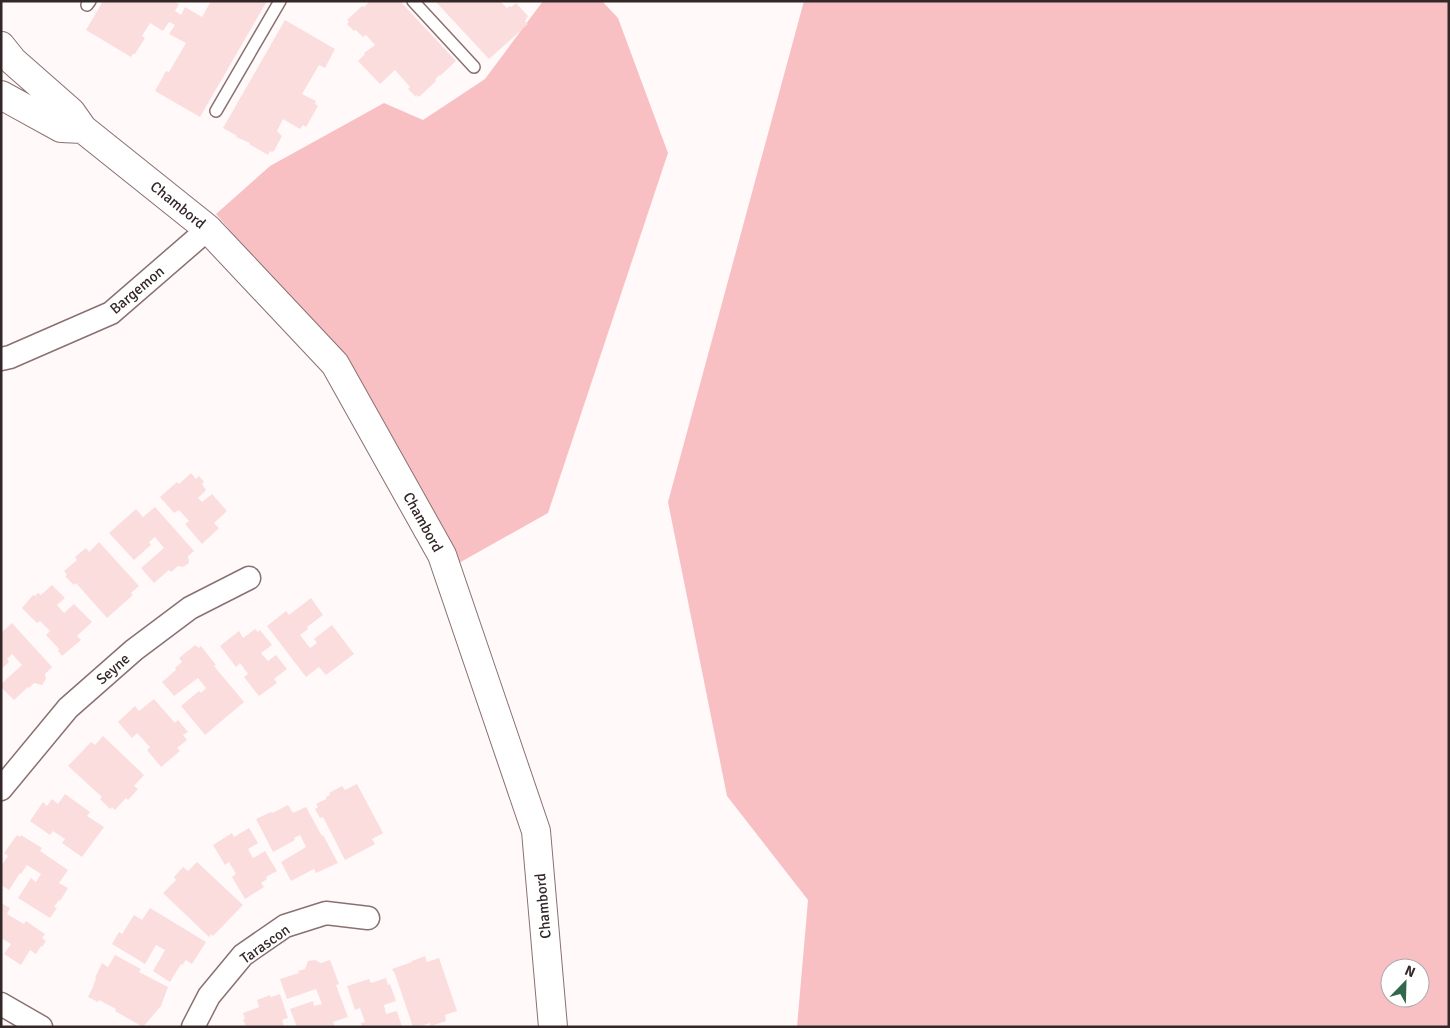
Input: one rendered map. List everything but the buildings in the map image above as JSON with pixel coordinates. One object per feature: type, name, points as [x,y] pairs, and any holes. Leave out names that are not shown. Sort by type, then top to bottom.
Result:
[{"type":"street","name":"Chambord","points":[[1,46],[13,60],[71,112],[83,129],[208,229],[336,364],[442,555],[536,831],[553,1027]]},
{"type":"street","points":[[1,95],[61,128],[83,129]]},
{"type":"street","name":"Bargemon","points":[[1,359],[10,357],[111,313],[208,229]]},
{"type":"street","name":"Seyne","points":[[1,790],[68,708],[134,650],[190,608],[249,578]]},
{"type":"street","name":"Tarascon","points":[[192,1027],[210,996],[243,955],[285,926],[326,913],[368,918]]},
{"type":"street","points":[[1,1004],[41,1027]]},
{"type":"lane","points":[[216,111],[280,1]]},
{"type":"lane","points":[[413,1],[474,67]]},
{"type":"shaded area","points":[[543,1],[602,1],[618,18],[668,153],[548,513],[459,563],[359,381],[216,214],[270,166],[384,103],[423,120],[485,79]]},
{"type":"shaded area","points":[[804,1],[1449,1],[1449,1027],[797,1027],[808,900],[727,796],[668,502]]}]
